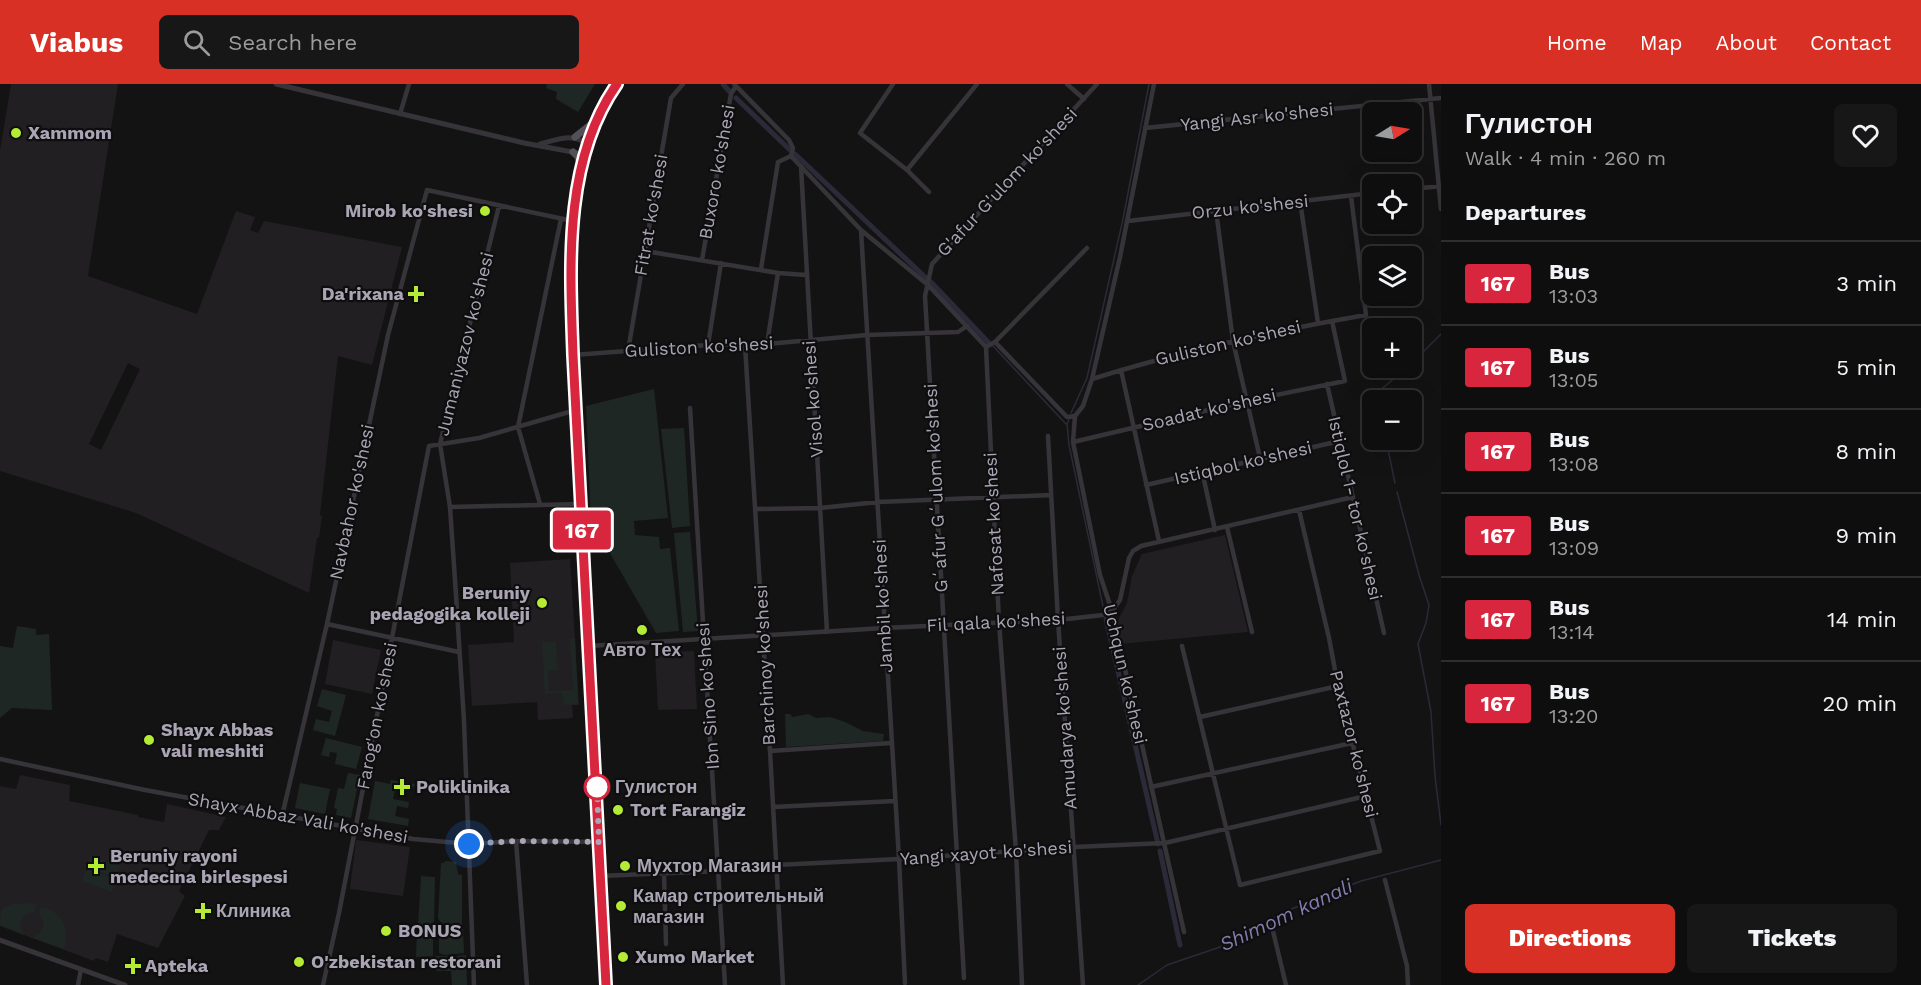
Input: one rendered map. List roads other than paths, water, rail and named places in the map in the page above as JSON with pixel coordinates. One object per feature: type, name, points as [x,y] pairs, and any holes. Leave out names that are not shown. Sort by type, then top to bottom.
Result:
[{"type":"main road","points":[[606,985],[570,276],[573,221],[587,147],[596,120],[617,84]]},
{"type":"main road","points":[[574,137],[596,120]]},
{"type":"main road","points":[[573,152],[578,157],[582,169]]},
{"type":"street","points":[[276,84],[524,143],[578,153],[587,147],[581,139],[574,137],[538,144]]},
{"type":"street","points":[[400,114],[409,84]]},
{"type":"street","name":"Fitrat ko'shesi","points":[[628,351],[671,98],[683,84]]},
{"type":"street","points":[[893,84],[860,133],[907,170],[929,192]]},
{"type":"street","points":[[907,170],[977,84]]},
{"type":"street","points":[[1067,84],[1084,99]]},
{"type":"street","name":"G'afur G'ulom ko'shesi","points":[[928,285],[932,264],[1097,84]]},
{"type":"street","points":[[995,342],[1067,417],[1075,416],[1083,406],[1092,379],[1128,221],[1154,84]]},
{"type":"street","points":[[1430,84],[1441,209]]},
{"type":"street","points":[[735,85],[789,140],[793,148],[791,156]]},
{"type":"street","name":"Buxoro ko'shesi","points":[[702,260],[731,94],[735,85]]},
{"type":"street","name":"Yangi Asr ko'shesi","points":[[1145,128],[1441,98]]},
{"type":"street","points":[[791,156],[861,230],[928,285],[986,347],[995,342],[1087,248]]},
{"type":"street","points":[[761,269],[778,162],[791,156]]},
{"type":"street","name":"Visol ko'shesi","points":[[801,166],[827,632]]},
{"type":"street","points":[[1422,188],[1440,186]]},
{"type":"street","name":"Navbahor ko'shesi","points":[[282,816],[327,624],[388,335],[427,190],[498,206]]},
{"type":"street","name":"Orzu ko'shesi","points":[[1128,221],[1362,194]]},
{"type":"street","name":"Guliston ko'shesi","points":[[1092,379],[1142,363],[1233,341],[1366,315],[1350,196]]},
{"type":"street","points":[[1300,201],[1318,323]]},
{"type":"street","points":[[498,206],[573,221]]},
{"type":"street","name":"Jumaniyazov ko'shesi","points":[[474,985],[469,844],[450,507],[440,444],[498,206]]},
{"type":"street","points":[[1216,210],[1233,341],[1260,458]]},
{"type":"street","points":[[540,504],[518,428],[561,219]]},
{"type":"street","name":"Jambil ko'shesi","points":[[861,230],[905,983]]},
{"type":"street","points":[[645,251],[778,273],[806,275]]},
{"type":"street","points":[[708,345],[721,263]]},
{"type":"street","points":[[767,344],[778,273]]},
{"type":"street","name":"Gʻafur Gʻulom ko'shesi","points":[[928,285],[925,296],[926,333],[964,978]]},
{"type":"street","name":"Soadat ko'shesi","points":[[1073,442],[1247,401],[1345,381],[1332,321]]},
{"type":"street","name":"Guliston ko'shesi","points":[[573,355],[708,345],[767,344],[867,335],[958,332],[967,326]]},
{"type":"street","name":"Barchinoy ko'shesi","points":[[745,345],[783,985]]},
{"type":"street","name":"Nafosat ko'shesi","points":[[986,347],[999,622],[1016,851],[1022,985]]},
{"type":"street","points":[[1121,370],[1159,541]]},
{"type":"street","name":"Istiqlol 1- tor ko'shesi","points":[[1327,384],[1384,633]]},
{"type":"street","name":"Ibn Sino ko'shesi","points":[[690,408],[725,985]]},
{"type":"street","points":[[440,444],[479,438],[576,410]]},
{"type":"street","name":"Uchqun ko'shesi","points":[[1075,416],[1073,442],[1100,575],[1112,611],[1184,932]]},
{"type":"street","name":"Amudarya ko'shesi","points":[[1048,436],[1083,985]]},
{"type":"street","name":"Istiqbol ko'shesi","points":[[1146,485],[1341,441]]},
{"type":"street","name":"Farog'on ko'shesi","points":[[323,985],[429,446],[440,444]]},
{"type":"street","points":[[1202,471],[1215,530]]},
{"type":"street","points":[[756,509],[820,508],[878,502],[1051,495]]},
{"type":"street","points":[[1112,611],[1120,600],[1129,558],[1133,551],[1142,546],[1353,497]]},
{"type":"street","points":[[450,507],[580,504]]},
{"type":"street","name":"Paxtazor ko'shesi","points":[[1226,830],[1240,885],[1380,851],[1338,686],[1299,510]]},
{"type":"street","points":[[1227,527],[1252,632]]},
{"type":"street","name":"Fil qala ko'shesi","points":[[589,646],[1058,620],[1103,615],[1112,611]]},
{"type":"street","points":[[327,624],[459,652]]},
{"type":"street","points":[[1182,645],[1226,830]]},
{"type":"street","points":[[1200,717],[1338,686]]},
{"type":"street","points":[[770,751],[891,743]]},
{"type":"street","points":[[1151,786],[1352,743]]},
{"type":"street","name":"Shayx Abbaz Vali ko'shesi","points":[[0,759],[145,790],[413,839],[469,844],[516,841],[599,842]]},
{"type":"street","name":"Yangi xayot ko'shesi","points":[[600,876],[718,871],[776,865],[1165,843],[1366,796]]},
{"type":"street","points":[[773,807],[895,801]]},
{"type":"street","points":[[516,841],[526,985]]},
{"type":"street","points":[[664,873],[666,944]]},
{"type":"street","points":[[1384,880],[1407,966],[1408,985]]},
{"type":"street","points":[[1272,927],[1286,985]]},
{"type":"street","points":[[0,940],[125,985]]},
{"type":"street","points":[[78,985],[81,969]]},
{"type":"waterway","points":[[723,84],[729,91]]},
{"type":"waterway","points":[[1071,413],[1087,378],[1123,219],[1149,84]]},
{"type":"waterway","points":[[736,98],[790,150]]},
{"type":"waterway","points":[[795,154],[926,278]]},
{"type":"waterway","points":[[931,282],[989,343]]},
{"type":"waterway","points":[[1422,353],[1441,334]]},
{"type":"waterway","points":[[993,346],[1066,424]]},
{"type":"waterway","points":[[1381,390],[1394,378]]},
{"type":"waterway","points":[[1069,419],[1067,424],[1069,445],[1104,611]]},
{"type":"waterway","points":[[1388,450],[1395,483]]},
{"type":"waterway","points":[[1397,492],[1429,605],[1426,623],[1418,644],[1431,712],[1441,825]]},
{"type":"waterway","points":[[1106,619],[1158,844]]},
{"type":"waterway","points":[[1160,851],[1180,945]]},
{"type":"waterway","name":"Shimom kanali","points":[[1138,985],[1167,965],[1226,945],[1284,912],[1361,881],[1441,860]]},
{"type":"place","name":"Xammom","points":[[16,133]]},
{"type":"place","name":"Mirob ko'shesi","points":[[485,211]]},
{"type":"place","name":"Da'rixana","points":[[416,294]]},
{"type":"place","name":"Beruniy pedagogika kolleji","points":[[542,603]]},
{"type":"place","name":"Авто Тех","points":[[642,630]]},
{"type":"place","name":"Shayx Abbas vali meshiti","points":[[149,740]]},
{"type":"place","name":"Poliklinika","points":[[402,787]]},
{"type":"place","name":"Гулистон","points":[[597,787]]},
{"type":"place","name":"Tort Farangiz","points":[[618,810]]},
{"type":"place","name":"Beruniy rayoni medecina birlespesi","points":[[96,866]]},
{"type":"place","name":"Мухтор Магазин","points":[[625,866]]},
{"type":"place","name":"Камар строительный магазин","points":[[621,906]]},
{"type":"place","name":"Клиника","points":[[203,911]]},
{"type":"place","name":"BONUS","points":[[386,931]]},
{"type":"place","name":"Xumo Market","points":[[623,957]]},
{"type":"place","name":"O'zbekistan restorani","points":[[299,962]]},
{"type":"place","name":"Apteka","points":[[133,966]]}]
